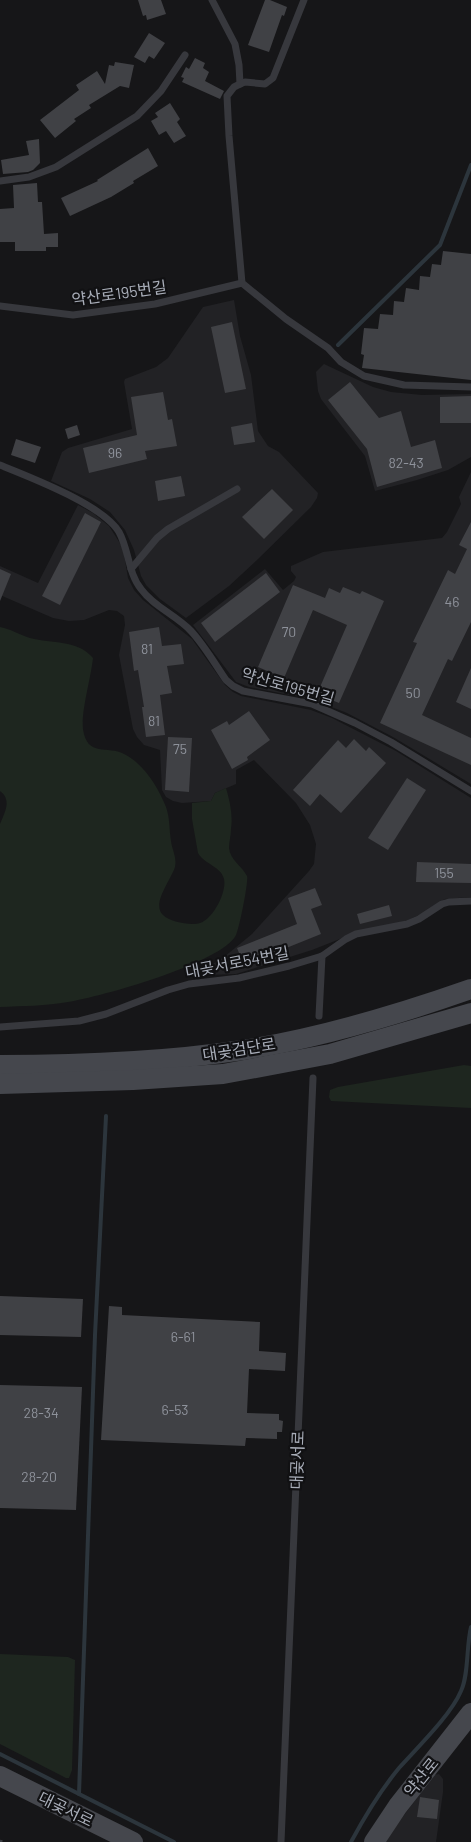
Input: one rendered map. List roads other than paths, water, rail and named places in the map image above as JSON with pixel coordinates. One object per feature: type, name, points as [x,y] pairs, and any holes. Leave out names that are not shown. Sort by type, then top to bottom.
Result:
[{"type":"main road","name":"대곶검단로","points":[[0,1066],[177,1058],[244,1050],[316,1036],[413,1009],[471,990]]},
{"type":"main road","name":"대곶검단로","points":[[0,1084],[133,1080],[222,1074],[330,1054],[471,1013]]},
{"type":"main road","name":"약산로","points":[[374,1842],[398,1806],[471,1713]]},
{"type":"main road","name":"대곶서로","points":[[0,1776],[132,1842]]},
{"type":"lane","points":[[212,0],[238,56],[240,84]]},
{"type":"lane","points":[[304,0],[273,78],[265,84],[246,82],[240,84],[230,91],[226,102],[242,283],[286,319],[328,348],[341,362],[364,376],[404,385],[471,387]]},
{"type":"lane","points":[[0,181],[28,177],[56,167],[137,116],[161,91],[185,54]]},
{"type":"lane","name":"약산로195번길","points":[[0,306],[73,315],[155,304],[242,283]]},
{"type":"lane","name":"약산로195번길","points":[[0,465],[40,482],[104,516],[118,532],[128,554],[135,580],[141,590],[190,630],[226,680],[233,686],[243,691],[312,704],[348,719],[391,742],[471,791]]},
{"type":"lane","points":[[132,569],[157,538],[168,529],[237,489]]},
{"type":"lane","name":"대곶서로54번길","points":[[0,1027],[60,1023],[94,1017],[168,990],[204,982],[247,977],[306,962],[322,956],[356,934],[407,924],[449,902],[471,901]]},
{"type":"lane","points":[[319,1016],[322,956]]},
{"type":"lane","name":"대곶서로","points":[[281,1842],[314,1078]]},
{"type":"waterway","points":[[338,345],[440,245],[471,165]]},
{"type":"waterway","points":[[79,1794],[95,1335],[106,1116]]},
{"type":"waterway","points":[[351,1842],[373,1804],[392,1777],[442,1721],[456,1700],[464,1684],[471,1627]]},
{"type":"waterway","points":[[0,1754],[174,1842]]}]
